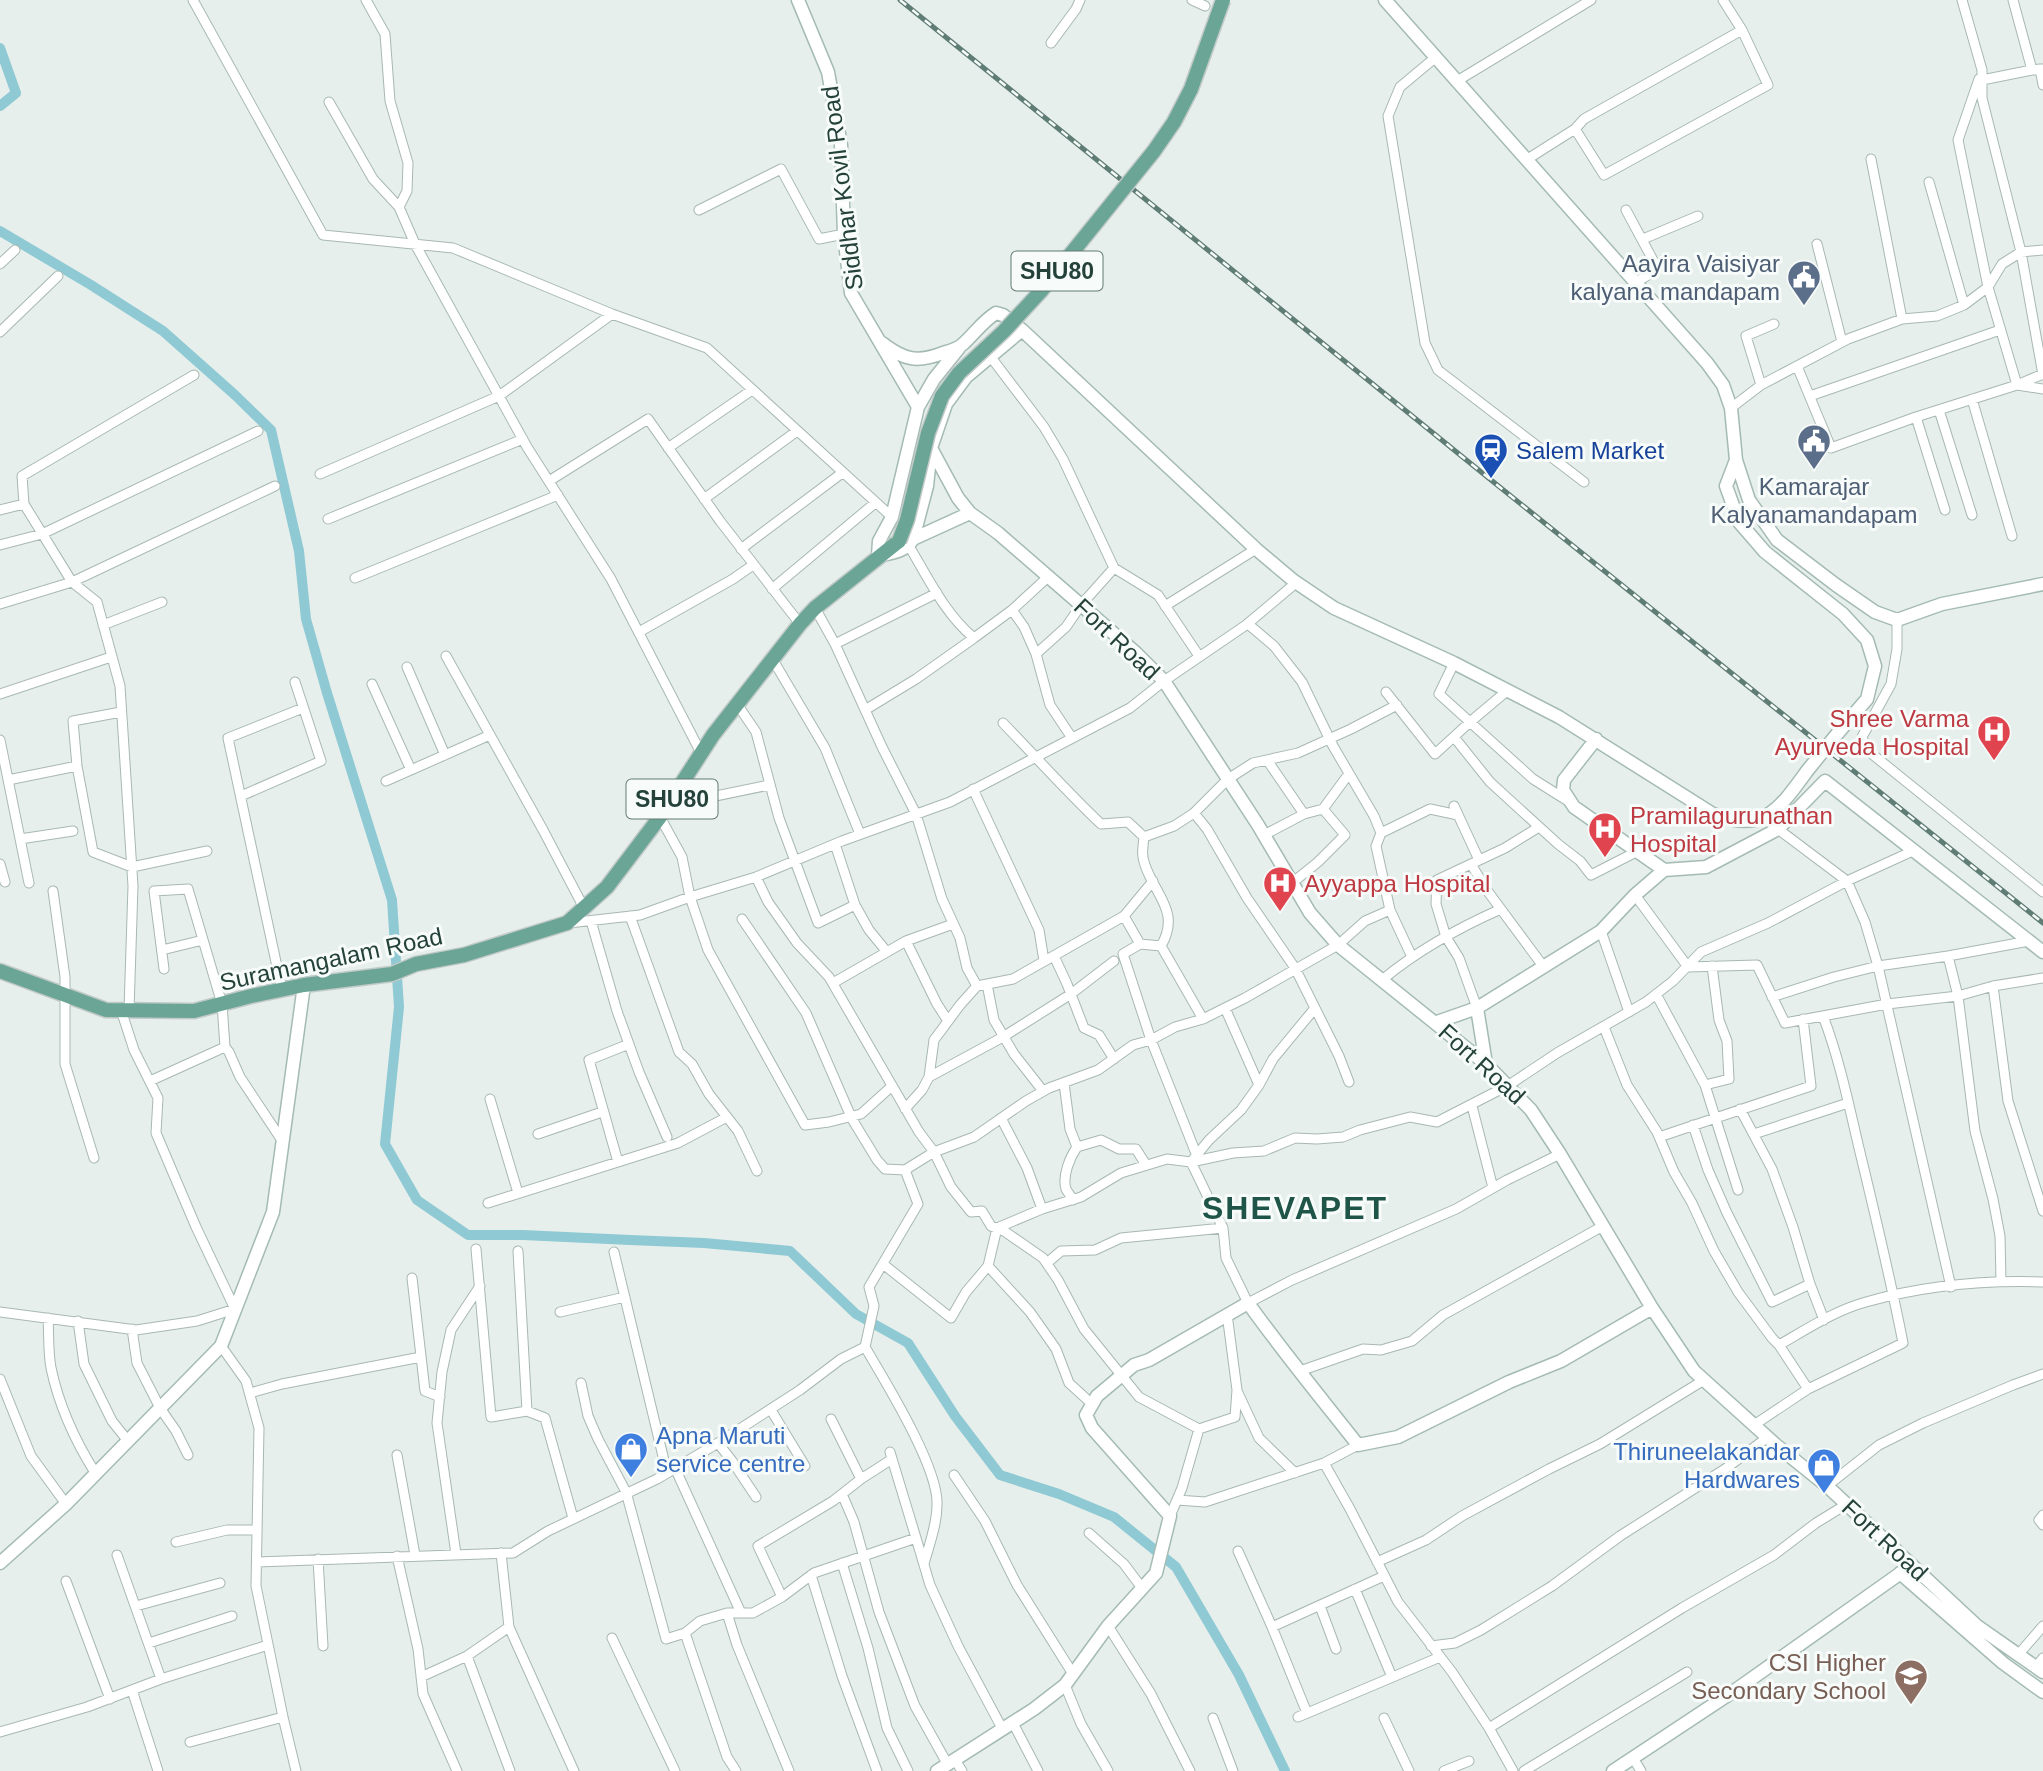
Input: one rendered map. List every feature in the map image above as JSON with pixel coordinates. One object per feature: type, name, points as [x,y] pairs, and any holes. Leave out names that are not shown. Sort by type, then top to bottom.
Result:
[{"type":"main road","name":"SHU80","points":[[878,556],[903,540],[928,433],[942,396],[959,373],[1004,331],[1041,291],[1154,151],[1174,122],[1191,89],[1223,0]]},
{"type":"main road","name":"SHU80","points":[[903,540],[900,517],[920,430],[936,392],[953,368],[999,326],[1036,285],[1168,118],[1184,86],[1209,3]]},
{"type":"main road","name":"Suramangalam Road","points":[[0,971],[106,1010],[194,1011],[304,985],[392,974],[416,964],[464,955],[588,914],[664,812],[701,753],[800,624],[815,608],[878,556]]},
{"type":"street","points":[[193,0],[324,235],[453,247],[612,314],[706,348],[892,517]]},
{"type":"street","points":[[366,0],[385,34],[390,101],[408,163],[407,191],[399,207]]},
{"type":"street","name":"Siddhar Kovil Road","points":[[798,0],[828,72],[841,145],[844,234],[851,293],[918,407]]},
{"type":"street","points":[[1051,43],[1080,0]]},
{"type":"street","points":[[1192,0],[1209,3]]},
{"type":"street","points":[[1386,0],[1707,363],[1723,385],[1731,408],[1736,460],[1749,500],[1777,540],[1875,612],[1897,620],[1941,604],[2043,584]]},
{"type":"street","points":[[1457,80],[1591,0]]},
{"type":"street","points":[[1575,129],[1604,175],[1768,85],[1742,30],[1723,0]]},
{"type":"street","points":[[1797,366],[1832,447],[2043,374],[2021,252],[1982,98],[1982,75],[1962,0]]},
{"type":"street","points":[[2013,0],[2043,85]]},
{"type":"street","points":[[1526,160],[1575,129],[1584,119],[1742,30]]},
{"type":"street","points":[[1436,57],[1400,87],[1388,116],[1425,343],[1438,370],[1584,482]]},
{"type":"street","points":[[1982,75],[2039,69]]},
{"type":"street","points":[[1982,75],[1958,140],[1988,287],[2017,385]]},
{"type":"street","points":[[329,102],[373,179],[399,207],[415,244],[523,439],[611,579],[701,753]]},
{"type":"street","points":[[1871,159],[1902,318]]},
{"type":"street","points":[[699,210],[781,169],[819,239],[844,234]]},
{"type":"street","points":[[1929,182],[1964,305]]},
{"type":"street","points":[[1626,210],[1655,264],[1650,274],[1636,282]]},
{"type":"street","points":[[1643,239],[1698,216]]},
{"type":"street","points":[[1817,244],[1842,342]]},
{"type":"street","points":[[0,264],[15,250]]},
{"type":"street","points":[[1731,408],[1761,386],[1842,342],[1902,318],[1937,316],[1964,305],[1988,287],[2002,264],[2021,252],[2043,250]]},
{"type":"street","points":[[0,332],[58,276]]},
{"type":"street","points":[[878,556],[880,541],[892,517],[918,407],[934,379],[960,347],[988,318],[996,313],[1003,315],[1023,330],[1256,549],[1334,607],[1508,690],[1595,739],[1713,814],[1728,820],[1756,820],[1782,804],[1867,699],[1875,666],[1867,640],[1843,614],[1766,552],[1739,522],[1726,486],[1736,460]]},
{"type":"street","points":[[320,474],[499,396],[612,314]]},
{"type":"street","points":[[1761,386],[1746,336],[1774,324]]},
{"type":"street","points":[[903,540],[927,486],[931,448],[946,404],[966,377],[1023,330]]},
{"type":"street","points":[[1810,396],[2000,330]]},
{"type":"street","points":[[882,343],[895,353],[912,359],[928,359],[960,347]]},
{"type":"street","points":[[990,356],[1044,426],[1063,459],[1114,568],[1158,595],[1199,656]]},
{"type":"street","points":[[194,374],[22,476],[23,504],[72,582],[97,602],[120,686],[133,886],[125,1010],[135,1050],[158,1098],[156,1133],[235,1309]]},
{"type":"street","points":[[2017,385],[2043,389]]},
{"type":"street","points":[[668,448],[752,390]]},
{"type":"street","points":[[1972,399],[2012,536]]},
{"type":"street","points":[[1939,410],[1972,515]]},
{"type":"street","points":[[1916,417],[1945,510]]},
{"type":"street","points":[[549,481],[648,419],[741,549],[800,624]]},
{"type":"street","points":[[0,545],[42,534],[258,431]]},
{"type":"street","points":[[704,499],[797,431]]},
{"type":"street","points":[[328,519],[523,439]]},
{"type":"street","name":"Fort Road","points":[[931,448],[958,498],[970,513],[998,533],[1136,653],[1164,681],[1264,835],[1310,913],[1338,945],[1486,1064],[1531,1110],[1652,1308],[1694,1371],[1847,1504],[1977,1626],[2018,1655],[2041,1666]]},
{"type":"street","points":[[741,549],[842,473]]},
{"type":"street","points":[[0,604],[72,582],[275,486]]},
{"type":"street","points":[[355,578],[558,495]]},
{"type":"street","points":[[772,589],[875,503]]},
{"type":"street","points":[[0,510],[23,504]]},
{"type":"street","points":[[903,540],[970,513]]},
{"type":"street","points":[[903,540],[959,626],[974,638]]},
{"type":"street","points":[[1165,606],[1256,549]]},
{"type":"street","points":[[639,632],[754,565]]},
{"type":"street","points":[[1036,654],[1066,627],[1081,605],[1114,568]]},
{"type":"street","points":[[865,710],[916,679],[974,638],[1012,610],[1048,577]]},
{"type":"street","points":[[588,914],[640,915],[757,877],[860,834],[950,802],[1130,708],[1199,656],[1248,624],[1297,582]]},
{"type":"street","points":[[835,644],[937,593]]},
{"type":"street","points":[[103,625],[162,602]]},
{"type":"street","points":[[815,608],[835,644],[916,814],[942,900],[960,938],[967,968],[982,985],[1003,1037],[1043,1091]]},
{"type":"street","points":[[1012,610],[1024,627],[1036,654],[1050,705],[1072,738]]},
{"type":"street","points":[[1897,620],[1891,684],[1862,737],[1867,750],[2043,892]]},
{"type":"street","points":[[1248,624],[1274,646],[1301,682],[1381,833]]},
{"type":"street","points":[[446,656],[588,914],[617,1011],[667,1137]]},
{"type":"street","points":[[0,694],[111,657]]},
{"type":"street","points":[[773,660],[824,748],[860,834]]},
{"type":"street","points":[[1454,663],[1439,694],[1533,779],[1570,802]]},
{"type":"street","points":[[407,667],[445,755]]},
{"type":"street","points":[[241,796],[321,761],[295,682]]},
{"type":"street","points":[[372,684],[411,770]]},
{"type":"street","points":[[1386,692],[1435,754],[1508,690]]},
{"type":"street","points":[[737,704],[755,732],[769,785],[818,923],[855,905]]},
{"type":"street","points":[[1144,837],[1174,826],[1194,813],[1228,779],[1253,764],[1298,752],[1397,705]]},
{"type":"street","points":[[282,990],[228,738],[303,708]]},
{"type":"street","points":[[121,712],[73,721],[77,766],[93,852],[132,867],[207,851]]},
{"type":"street","points":[[1003,723],[1067,792],[1101,824],[1128,822],[1144,837]]},
{"type":"street","points":[[386,782],[490,735]]},
{"type":"street","points":[[1454,737],[1490,782],[1580,861],[1591,875],[1636,852]]},
{"type":"street","points":[[1595,739],[1564,780],[1563,790],[1574,807],[1664,870]]},
{"type":"street","points":[[0,740],[29,883]]},
{"type":"street","points":[[1267,760],[1304,814]]},
{"type":"street","points":[[8,780],[77,766]]},
{"type":"street","points":[[1264,835],[1304,814],[1323,809],[1348,775]]},
{"type":"street","points":[[1437,1023],[1477,1008],[1601,931],[1635,895],[1664,870],[1706,867],[1777,829],[1825,782],[2043,952]]},
{"type":"street","points":[[769,785],[664,812],[682,857],[690,897],[708,950],[805,1125],[860,1114],[892,1086]]},
{"type":"street","points":[[974,789],[1039,930],[1044,961]]},
{"type":"street","points":[[1412,957],[1390,910],[1376,846],[1381,833],[1430,808],[1456,811],[1475,862],[1501,909],[1543,966]]},
{"type":"street","points":[[1292,883],[1345,835],[1323,809]]},
{"type":"street","points":[[1194,813],[1207,829],[1247,898],[1296,968],[1349,1082]]},
{"type":"street","points":[[1486,1064],[1477,1008],[1459,958],[1446,937],[1436,904],[1437,880],[1505,848],[1539,827]]},
{"type":"street","points":[[1777,829],[1847,881],[1865,922],[1887,1004],[1951,1287]]},
{"type":"street","points":[[20,839],[73,831]]},
{"type":"street","points":[[1144,837],[1142,855],[1145,866],[1166,905],[1168,934],[1161,946]]},
{"type":"street","points":[[835,845],[855,905],[869,930],[887,952]]},
{"type":"street","points":[[997,1228],[1042,1209],[1073,1200],[1099,1188],[1121,1173],[1167,1158],[1194,1159],[1264,1151],[1295,1138],[1343,1137],[1410,1117],[1437,1122],[1509,1085],[1629,1012],[1656,994],[1701,952],[1768,923],[1847,881],[1915,850]]},
{"type":"street","points":[[0,863],[5,881]]},
{"type":"street","points":[[757,877],[768,902],[797,943],[832,983],[905,1109],[934,1152],[951,1187],[971,1212],[982,1211],[991,1226],[1004,1231],[1044,1258],[1084,1329],[1139,1397],[1199,1429],[1235,1417],[1237,1390],[1227,1314]]},
{"type":"street","points":[[905,1109],[922,1090],[929,1077],[934,1040],[960,1004],[982,985],[1013,979],[1124,916],[1153,881]]},
{"type":"street","points":[[164,969],[154,891],[188,889],[222,1004],[225,1047],[240,1077],[283,1142]]},
{"type":"street","points":[[53,891],[65,977],[65,1064],[94,1158]]},
{"type":"street","points":[[1635,895],[1688,967]]},
{"type":"street","points":[[1382,980],[1412,957],[1501,909]]},
{"type":"street","points":[[742,919],[806,1013],[850,1116],[877,1160],[885,1169],[905,1170],[934,1152],[974,1137],[1043,1091],[1098,1070],[1133,1045],[1225,1008],[1338,945],[1365,921],[1390,910]]},
{"type":"street","points":[[630,916],[679,1052],[692,1064],[709,1094],[738,1131],[757,1171]]},
{"type":"street","points":[[1124,916],[1140,944]]},
{"type":"street","points":[[832,983],[906,941],[953,924]]},
{"type":"street","points":[[1601,931],[1629,1012]]},
{"type":"street","points":[[162,950],[203,940]]},
{"type":"street","points":[[906,941],[948,1021]]},
{"type":"street","points":[[1772,997],[1878,966],[2029,941]]},
{"type":"street","points":[[1161,946],[1140,944],[1123,954],[1151,1040],[1179,1106],[1194,1159],[1223,1228],[1226,1258],[1248,1303],[1285,1355],[1358,1445]]},
{"type":"street","points":[[1161,946],[1203,1019]]},
{"type":"street","points":[[1054,956],[1084,1028],[1099,1035],[1114,1059]]},
{"type":"street","points":[[1948,956],[1958,996],[1975,1131],[2000,1236],[2001,1281]]},
{"type":"street","points":[[929,1077],[1003,1037],[1071,994],[1114,961]]},
{"type":"street","points":[[1688,967],[1756,965],[1785,1023],[1887,1004],[1958,996],[1993,986],[2043,978]]},
{"type":"street","points":[[1705,1085],[1730,1079],[1727,1041],[1719,1020],[1712,966]]},
{"type":"street","points":[[0,1563],[66,1504],[221,1346],[273,1212],[304,985]]},
{"type":"street","points":[[1993,986],[2008,1101],[2043,1211]]},
{"type":"street","points":[[1656,994],[1705,1085],[1738,1190]]},
{"type":"street","points":[[1225,1008],[1259,1085]]},
{"type":"street","points":[[1194,1159],[1241,1110],[1273,1059],[1315,1008]]},
{"type":"street","points":[[1754,1425],[1808,1389],[1903,1343],[1848,1102],[1834,1045],[1823,1016]]},
{"type":"street","points":[[1660,1137],[1811,1086],[1804,1020]]},
{"type":"street","points":[[1604,1027],[1627,1085],[1660,1137],[1674,1172],[1692,1202],[1714,1251],[1738,1292],[1779,1345],[1808,1389]]},
{"type":"street","points":[[618,1162],[589,1059],[629,1044]]},
{"type":"street","points":[[150,1081],[225,1047]]},
{"type":"street","points":[[1064,1083],[1070,1129],[1077,1147]]},
{"type":"street","points":[[490,1100],[518,1192]]},
{"type":"street","points":[[1754,1134],[1848,1102]]},
{"type":"street","points":[[1472,1106],[1493,1188]]},
{"type":"street","points":[[1740,1109],[1776,1181],[1824,1320]]},
{"type":"street","points":[[538,1134],[602,1112]]},
{"type":"street","points":[[488,1203],[678,1143],[727,1118]]},
{"type":"street","points":[[1002,1118],[1027,1168],[1042,1209]]},
{"type":"street","points":[[1693,1125],[1708,1170],[1727,1213],[1772,1302],[1810,1284]]},
{"type":"street","points":[[1073,1200],[1065,1188],[1067,1171],[1077,1147],[1101,1140],[1119,1149],[1136,1149],[1146,1165]]},
{"type":"street","points":[[1170,1516],[1092,1428],[1086,1415],[1097,1396],[1134,1365],[1149,1360],[1292,1280],[1456,1209],[1560,1154]]},
{"type":"street","points":[[257,1562],[513,1553],[573,1518],[671,1470],[718,1443],[771,1410],[841,1359],[864,1347],[874,1306],[869,1287],[918,1204],[905,1170]]},
{"type":"street","points":[[1300,1371],[1363,1349],[1381,1350],[1412,1341],[1443,1315],[1603,1226]]},
{"type":"street","points":[[883,1264],[951,1318],[966,1292],[988,1266],[997,1228]]},
{"type":"street","points":[[1047,1262],[1061,1251],[1096,1250],[1121,1238],[1223,1228]]},
{"type":"street","points":[[476,1249],[491,1417],[527,1411],[545,1418],[573,1518]]},
{"type":"street","points":[[518,1251],[527,1411]]},
{"type":"street","points":[[614,1252],[671,1470],[741,1613]]},
{"type":"street","points":[[988,1266],[1030,1312],[1056,1349],[1069,1383],[1092,1404]]},
{"type":"street","points":[[412,1278],[425,1391],[440,1397]]},
{"type":"street","points":[[1779,1345],[1824,1320],[1865,1302],[2001,1281],[2043,1282]]},
{"type":"street","points":[[456,1554],[437,1423],[442,1372],[452,1330],[480,1286]]},
{"type":"street","points":[[560,1312],[625,1297]]},
{"type":"street","points":[[1177,1500],[1205,1502],[1324,1463],[1358,1445],[1398,1437],[1509,1382],[1561,1361],[1652,1308]]},
{"type":"street","points":[[0,1312],[132,1329],[197,1321],[235,1309]]},
{"type":"street","points":[[48,1318],[51,1367],[63,1409],[77,1444],[96,1474]]},
{"type":"street","points":[[78,1321],[84,1364],[112,1422],[128,1441]]},
{"type":"street","points":[[132,1329],[137,1363],[188,1455]]},
{"type":"street","points":[[221,1346],[246,1381],[259,1428],[256,1586],[296,1771]]},
{"type":"street","points":[[864,1347],[892,1394],[933,1477],[938,1504],[924,1564]]},
{"type":"street","points":[[250,1393],[282,1384],[421,1357]]},
{"type":"street","points":[[1827,1486],[1879,1445],[1923,1423],[2043,1374]]},
{"type":"street","points":[[0,1379],[31,1457],[66,1504]]},
{"type":"street","points":[[1377,1562],[1426,1540],[1473,1510],[1600,1444],[1704,1380]]},
{"type":"street","points":[[581,1382],[588,1416],[626,1492],[666,1639],[685,1633],[700,1620],[727,1613],[754,1613],[782,1597],[811,1575],[916,1538]]},
{"type":"street","points":[[1237,1390],[1259,1438],[1295,1473]]},
{"type":"street","points":[[771,1410],[805,1466]]},
{"type":"street","points":[[831,1419],[861,1479]]},
{"type":"street","points":[[842,1494],[854,1522],[879,1612],[915,1706],[950,1767],[1065,1685],[1108,1626],[1156,1573],[1170,1516],[1199,1429]]},
{"type":"street","points":[[1431,1646],[1455,1643],[1552,1586],[1620,1536],[1725,1469],[1768,1437]]},
{"type":"street","points":[[718,1443],[756,1497]]},
{"type":"street","points":[[397,1455],[415,1555]]},
{"type":"street","points":[[782,1597],[758,1546],[842,1494],[891,1456],[930,1585],[958,1646],[1038,1771]]},
{"type":"street","points":[[1324,1463],[1398,1602],[1489,1728],[1513,1771]]},
{"type":"street","points":[[954,1475],[985,1521],[1017,1585],[1073,1674]]},
{"type":"street","points":[[1489,1728],[1682,1608],[1774,1555],[1816,1523],[1847,1504]]},
{"type":"street","points":[[2043,1515],[2039,1520],[2043,1525]]},
{"type":"street","points":[[176,1542],[227,1530],[257,1530]]},
{"type":"street","points":[[1089,1534],[1124,1564],[1142,1588]]},
{"type":"street","points":[[1238,1551],[1272,1627],[1302,1715],[1440,1657]]},
{"type":"street","points":[[501,1553],[509,1627],[574,1771]]},
{"type":"street","points":[[117,1555],[161,1679]]},
{"type":"street","points":[[397,1556],[418,1649],[423,1694],[457,1771]]},
{"type":"street","points":[[318,1559],[323,1646]]},
{"type":"street","points":[[842,1563],[868,1648],[887,1728],[908,1771]]},
{"type":"street","points":[[1613,1771],[1737,1689],[1912,1565]]},
{"type":"street","points":[[1900,1573],[2003,1663],[2043,1692]]},
{"type":"street","points":[[811,1575],[842,1676],[877,1771]]},
{"type":"street","points":[[1272,1627],[1384,1576]]},
{"type":"street","points":[[66,1581],[110,1699]]},
{"type":"street","points":[[136,1606],[220,1583]]},
{"type":"street","points":[[1355,1589],[1392,1677]]},
{"type":"street","points":[[1320,1606],[1336,1649]]},
{"type":"street","points":[[727,1613],[737,1645],[789,1771]]},
{"type":"street","points":[[149,1643],[232,1616]]},
{"type":"street","points":[[1108,1626],[1151,1694],[1190,1771]]},
{"type":"street","points":[[2018,1655],[2043,1626]]},
{"type":"street","points":[[421,1677],[467,1656],[509,1627]]},
{"type":"street","points":[[685,1633],[727,1756],[736,1771]]},
{"type":"street","points":[[612,1638],[675,1771]]},
{"type":"street","points":[[0,1732],[87,1707],[161,1679],[268,1645]]},
{"type":"street","points":[[467,1656],[510,1771]]},
{"type":"street","points":[[1524,1771],[1687,1672]]},
{"type":"street","points":[[1065,1685],[1082,1724],[1108,1771]]},
{"type":"street","points":[[132,1690],[158,1771]]},
{"type":"street","points":[[190,1742],[283,1717]]},
{"type":"street","points":[[1213,1718],[1233,1771]]},
{"type":"street","points":[[1384,1718],[1409,1771]]},
{"type":"street","points":[[1633,1758],[1641,1771]]},
{"type":"street","points":[[1444,1771],[1469,1761]]},
{"type":"waterway","points":[[0,48],[16,93],[0,106]]},
{"type":"waterway","points":[[0,231],[163,331],[271,430],[299,551],[306,619],[392,900],[399,1007],[385,1144],[417,1200],[468,1235],[704,1243],[790,1251],[856,1314],[908,1343],[955,1416],[1000,1475],[1059,1494],[1114,1517],[1176,1567],[1239,1675],[1285,1771]]},
{"type":"railway","points":[[900,0],[1491,480],[2043,923]]},
{"type":"place","name":"Aayira Vaisiyar kalyana mandapam","points":[[1804,307]]},
{"type":"place","name":"Kamarajar Kalyanamandapam","points":[[1814,471]]},
{"type":"place","name":"Salem Market","points":[[1491,480]]},
{"type":"place","name":"Shree Varma Ayurveda Hospital","points":[[1994,762]]},
{"type":"place","name":"Pramilagurunathan Hospital","points":[[1605,859]]},
{"type":"place","name":"Ayyappa Hospital","points":[[1280,913]]},
{"type":"place","name":"Apna Maruti service centre","points":[[631,1479]]},
{"type":"place","name":"Thiruneelakandar Hardwares","points":[[1824,1495]]},
{"type":"place","name":"CSI Higher Secondary School","points":[[1911,1706]]},
{"type":"district","name":"SHEVAPET","points":[[1295,1208]]}]
